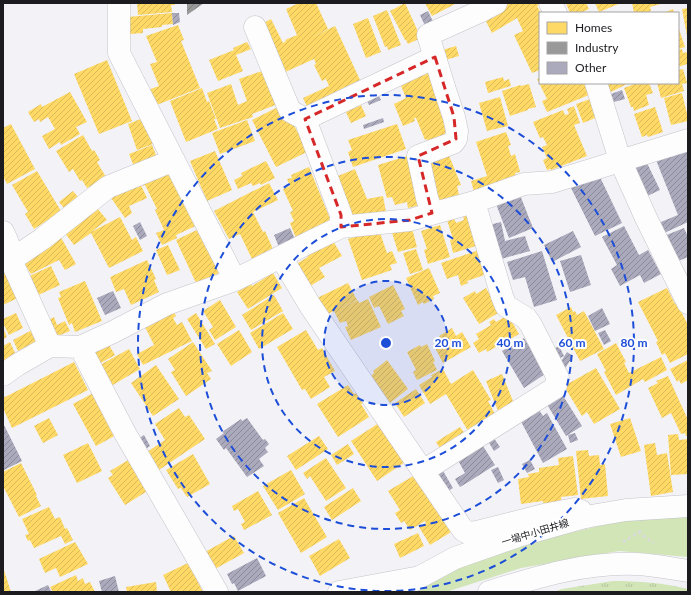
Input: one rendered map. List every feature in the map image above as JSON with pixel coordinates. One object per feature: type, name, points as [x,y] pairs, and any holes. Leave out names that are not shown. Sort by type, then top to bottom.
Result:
[{"type":"street","points":[[119,3],[119,53],[235,280]]},
{"type":"street","points":[[432,213],[427,198],[418,156],[453,143],[456,139],[457,131],[428,35],[496,3]]},
{"type":"street","points":[[550,3],[555,12]]},
{"type":"street","points":[[255,27],[290,111],[304,119],[341,215],[341,227]]},
{"type":"street","points":[[304,119],[435,57]]},
{"type":"street","points":[[596,84],[620,160],[646,218],[688,303]]},
{"type":"street","points":[[3,375],[50,346],[80,347],[167,304],[235,280],[341,227],[410,220],[474,202],[524,184],[552,182],[688,140]]},
{"type":"street","points":[[14,258],[42,239],[108,187],[174,160]]},
{"type":"street","points":[[423,471],[555,388],[558,378],[526,318],[506,306],[474,202]]},
{"type":"street","points":[[3,232],[14,258],[14,267],[50,346]]},
{"type":"street","points":[[281,257],[315,313],[463,530],[468,533],[477,532],[548,514],[575,509],[581,511],[585,517]]},
{"type":"street","points":[[80,347],[126,435],[217,592]]},
{"type":"street","name":"一場中小田井線","points":[[392,592],[455,558],[518,536],[585,517],[626,510],[688,506]]},
{"type":"street","points":[[489,592],[562,571],[605,565],[636,564],[688,571]]},
{"type":"street","points":[[339,592],[421,577]]},
{"type":"path","points":[[633,530],[655,544]]},
{"type":"path","points":[[605,565],[615,548],[644,530]]},
{"type":"highlighted area","points":[[435,57],[454,117],[456,139],[418,156],[432,213],[410,220],[341,227],[341,215],[305,119]]},
{"type":"green space","points":[[688,517],[688,557],[619,551],[521,568],[446,592],[409,592],[460,566],[541,540],[623,520]]},
{"type":"green space","points":[[613,581],[661,584],[688,589],[688,592],[553,592],[562,589]]},
{"type":"building: Homes","points":[[137,3],[174,3],[175,5],[171,5],[172,12],[138,15]]},
{"type":"building: Homes","points":[[299,3],[316,3],[328,29],[311,38],[335,26],[360,80],[333,93],[335,99],[309,111],[303,98],[329,86],[326,79],[322,81],[314,65],[316,64],[314,59],[281,74],[258,26],[271,19],[283,43],[286,41],[285,40],[297,35],[286,9]]},
{"type":"building: Homes","points":[[405,3],[421,38],[408,44],[390,11]]},
{"type":"building: Homes","points":[[425,3],[457,3],[432,16]]},
{"type":"building: Homes","points":[[499,3],[541,3],[537,6],[540,12],[539,12],[539,70],[532,73],[514,35],[523,31],[517,18],[492,33],[481,12]]},
{"type":"building: Homes","points":[[566,3],[586,3],[589,9],[582,12],[570,12]]},
{"type":"building: Homes","points":[[595,3],[621,3],[599,12]]},
{"type":"building: Homes","points":[[632,3],[664,3],[650,7],[651,11],[634,12]]},
{"type":"building: Homes","points":[[688,8],[688,36],[687,36],[682,9]]},
{"type":"building: Homes","points":[[673,9],[674,12],[666,12]]},
{"type":"building: Homes","points":[[387,10],[401,45],[388,50],[387,46],[385,47],[373,16]]},
{"type":"building: Homes","points":[[172,13],[173,24],[143,29],[143,33],[130,34],[128,17]]},
{"type":"building: Homes","points":[[368,18],[381,52],[366,58],[353,24]]},
{"type":"building: Homes","points":[[178,25],[184,40],[181,41],[200,88],[154,106],[148,90],[159,86],[150,64],[157,62],[146,36]]},
{"type":"building: Homes","points":[[679,29],[685,47],[679,49]]},
{"type":"building: Homes","points":[[247,42],[251,49],[236,55],[243,71],[218,81],[209,60],[234,50],[233,48]]},
{"type":"building: Homes","points":[[456,46],[459,56],[442,61],[439,51]]},
{"type":"building: Homes","points":[[682,49],[683,53],[688,52],[687,64],[679,67],[679,50]]},
{"type":"building: Homes","points":[[107,60],[132,121],[99,134],[74,74]]},
{"type":"building: Homes","points":[[431,68],[452,130],[445,132],[447,138],[430,145],[427,139],[425,140],[416,118],[414,118],[415,121],[403,126],[394,104],[406,98],[399,81]]},
{"type":"building: Homes","points":[[683,69],[687,83],[682,84],[684,91],[661,98],[657,84],[679,84],[679,70]]},
{"type":"building: Homes","points":[[265,70],[278,104],[252,114],[253,117],[220,128],[207,93],[231,84],[238,105],[247,101],[239,79]]},
{"type":"building: Homes","points":[[503,77],[504,81],[509,79],[511,86],[488,93],[485,82]]},
{"type":"building: Homes","points":[[529,84],[536,107],[510,116],[502,91],[520,85]]},
{"type":"building: Homes","points":[[540,84],[587,84],[588,86],[586,87],[589,95],[547,112],[542,101],[547,99]]},
{"type":"building: Homes","points":[[607,84],[627,84],[611,92]]},
{"type":"building: Homes","points":[[634,84],[649,84],[653,93],[646,95],[649,105],[634,111],[624,88]]},
{"type":"building: Homes","points":[[202,88],[207,102],[209,101],[218,129],[186,142],[170,101]]},
{"type":"building: Homes","points":[[70,92],[87,122],[76,127],[80,134],[61,145],[60,142],[49,149],[42,136],[55,129],[48,117],[40,122],[39,119],[34,122],[28,112],[41,104],[42,107]]},
{"type":"building: Homes","points":[[682,93],[688,121],[671,125],[664,98]]},
{"type":"building: Homes","points":[[500,97],[508,126],[487,131],[479,103]]},
{"type":"building: Homes","points":[[593,98],[600,116],[583,123],[576,104]]},
{"type":"building: Homes","points":[[360,103],[366,116],[351,123],[345,110]]},
{"type":"building: Homes","points":[[280,106],[289,116],[298,133],[301,132],[307,152],[276,167],[252,120]]},
{"type":"building: Homes","points":[[574,106],[580,123],[574,125],[587,156],[551,170],[547,170],[543,160],[547,158],[542,147],[547,145],[543,137],[540,138],[533,122],[563,110],[565,115],[569,114],[567,109]]},
{"type":"building: Homes","points":[[655,107],[663,132],[648,137],[647,135],[642,137],[634,114]]},
{"type":"building: Homes","points":[[143,118],[153,144],[137,150],[128,124]]},
{"type":"building: Homes","points":[[247,120],[255,141],[220,154],[212,133]]},
{"type":"building: Homes","points":[[11,124],[35,169],[7,184],[3,176],[3,128]]},
{"type":"building: Homes","points":[[397,124],[406,149],[353,167],[348,152],[352,150],[348,140]]},
{"type":"building: Homes","points":[[506,132],[511,145],[508,146],[511,156],[515,154],[520,172],[515,173],[517,180],[474,192],[471,181],[487,176],[476,142]]},
{"type":"building: Homes","points":[[83,135],[92,151],[94,150],[100,160],[97,162],[106,177],[87,188],[82,180],[80,181],[73,169],[69,172],[56,151]]},
{"type":"building: Homes","points":[[152,145],[158,160],[135,169],[129,154]]},
{"type":"building: Homes","points":[[215,151],[232,190],[207,201],[190,161]]},
{"type":"building: Homes","points":[[448,153],[461,185],[457,186],[459,195],[439,201],[426,160]]},
{"type":"building: Homes","points":[[414,154],[420,205],[408,208],[407,202],[395,205],[392,197],[387,198],[378,165]]},
{"type":"building: Homes","points":[[266,161],[275,178],[261,185],[260,183],[253,186],[251,183],[238,189],[234,180],[242,176],[241,173]]},
{"type":"building: Homes","points":[[172,166],[183,196],[169,203],[186,195],[200,224],[176,235],[177,238],[162,245],[156,233],[164,230],[155,210],[157,209],[145,185],[143,186],[140,181]]},
{"type":"building: Homes","points":[[309,167],[331,221],[307,231],[308,233],[296,238],[290,223],[294,221],[290,212],[293,211],[283,189],[290,186],[287,179],[292,178],[291,175]]},
{"type":"building: Homes","points":[[355,169],[367,199],[383,196],[386,212],[348,218],[333,178]]},
{"type":"building: Homes","points":[[37,171],[64,216],[48,220],[34,229],[25,214],[28,212],[12,185]]},
{"type":"building: Homes","points":[[138,179],[147,198],[129,206],[132,213],[125,218],[107,192]]},
{"type":"building: Homes","points":[[269,183],[278,200],[253,212],[263,232],[265,231],[273,249],[252,259],[240,234],[229,239],[214,211]]},
{"type":"building: Homes","points":[[73,191],[82,202],[68,213],[59,202]]},
{"type":"building: Homes","points":[[93,203],[107,220],[91,232],[120,217],[132,240],[136,237],[143,251],[109,268],[91,233],[74,245],[61,228]]},
{"type":"building: Homes","points":[[470,214],[476,246],[453,253],[450,240],[453,239],[447,220],[454,218],[456,223],[464,220],[463,216]]},
{"type":"building: Homes","points":[[411,224],[417,247],[398,252],[391,229]]},
{"type":"building: Homes","points":[[440,225],[450,257],[428,264],[424,250],[427,249],[421,231]]},
{"type":"building: Homes","points":[[201,228],[221,272],[196,283],[176,240]]},
{"type":"building: Homes","points":[[379,230],[387,253],[392,251],[397,263],[390,265],[392,270],[362,280],[348,239]]},
{"type":"building: Homes","points":[[59,234],[76,264],[65,270],[59,260],[31,274],[21,258]]},
{"type":"building: Homes","points":[[332,239],[342,256],[319,268],[325,277],[307,288],[293,266],[308,257],[306,253]]},
{"type":"building: Homes","points":[[168,245],[180,270],[167,275],[156,250]]},
{"type":"building: Homes","points":[[416,249],[423,270],[410,274],[403,253]]},
{"type":"building: Homes","points":[[479,250],[487,274],[467,281],[468,283],[461,286],[458,275],[447,279],[441,263]]},
{"type":"building: Homes","points":[[3,253],[22,296],[3,305]]},
{"type":"building: Homes","points":[[147,260],[156,279],[154,280],[159,292],[131,305],[124,289],[116,292],[110,277]]},
{"type":"building: Homes","points":[[51,266],[60,285],[34,297],[25,278]]},
{"type":"building: Homes","points":[[429,268],[440,293],[433,296],[434,299],[418,305],[406,278]]},
{"type":"building: Homes","points":[[273,273],[282,288],[248,309],[237,292],[251,284],[252,286]]},
{"type":"building: Homes","points":[[85,281],[102,321],[75,332],[72,323],[69,325],[58,298],[61,297],[59,292]]},
{"type":"building: Homes","points":[[348,283],[357,300],[339,309],[358,300],[359,303],[368,299],[381,327],[351,340],[345,327],[348,326],[346,321],[340,323],[334,311],[324,316],[315,299]]},
{"type":"building: Homes","points":[[393,285],[405,309],[401,311],[404,316],[388,324],[379,306],[374,308],[369,297]]},
{"type":"building: Homes","points":[[486,288],[500,312],[479,324],[463,298],[475,291],[476,294]]},
{"type":"building: Homes","points":[[667,288],[675,304],[677,303],[688,325],[688,354],[670,363],[665,353],[662,355],[656,342],[658,341],[638,302]]},
{"type":"building: Homes","points":[[274,295],[283,311],[251,330],[242,315]]},
{"type":"building: Homes","points":[[220,300],[236,327],[215,340],[209,330],[213,327],[203,311]]},
{"type":"building: Homes","points":[[571,307],[573,312],[575,311],[577,315],[584,311],[604,349],[580,361],[556,315]]},
{"type":"building: Homes","points":[[174,312],[176,316],[173,318],[177,325],[182,322],[192,341],[143,365],[137,354],[154,345],[145,327]]},
{"type":"building: Homes","points":[[16,313],[23,328],[9,335],[3,323],[3,319]]},
{"type":"building: Homes","points":[[196,313],[215,344],[206,349],[187,319]]},
{"type":"building: Homes","points":[[283,313],[293,329],[259,349],[250,333]]},
{"type":"building: Homes","points":[[508,315],[519,334],[487,352],[486,349],[479,353],[473,343],[479,339],[476,334],[491,325],[489,322],[494,319],[496,322]]},
{"type":"building: Homes","points":[[54,317],[57,325],[65,321],[70,331],[53,338],[45,322]]},
{"type":"building: Homes","points":[[3,328],[7,337],[3,339]]},
{"type":"building: Homes","points":[[452,328],[456,336],[462,332],[471,347],[443,363],[435,348],[443,344],[439,336]]},
{"type":"building: Homes","points":[[34,329],[40,340],[18,351],[13,340]]},
{"type":"building: Homes","points":[[239,330],[252,352],[231,366],[217,344]]},
{"type":"building: Homes","points":[[306,330],[318,350],[322,348],[335,371],[324,377],[330,387],[311,399],[305,389],[302,390],[277,347]]},
{"type":"building: Homes","points":[[10,342],[16,355],[3,361],[3,346]]},
{"type":"building: Homes","points":[[193,342],[212,371],[207,373],[211,379],[186,396],[171,372],[175,370],[168,359]]},
{"type":"building: Homes","points":[[616,343],[626,362],[624,363],[629,373],[661,357],[667,370],[645,382],[643,379],[616,395],[604,372],[606,371],[597,354]]},
{"type":"building: Homes","points":[[427,344],[435,361],[433,362],[437,370],[417,380],[413,372],[416,370],[407,352],[420,345],[421,347]]},
{"type":"building: Homes","points":[[109,345],[115,355],[99,364],[93,354]]},
{"type":"building: Homes","points":[[129,349],[140,369],[111,386],[100,365]]},
{"type":"building: Homes","points":[[387,360],[408,389],[390,403],[370,377],[374,373],[373,371]]},
{"type":"building: Homes","points":[[688,360],[688,380],[681,384],[679,380],[677,382],[670,369]]},
{"type":"building: Homes","points":[[74,362],[88,390],[12,428],[3,408],[3,398]]},
{"type":"building: Homes","points":[[156,365],[179,399],[153,416],[131,383]]},
{"type":"building: Homes","points":[[596,368],[620,409],[594,424],[587,412],[582,416],[564,386]]},
{"type":"building: Homes","points":[[443,369],[451,384],[473,370],[491,400],[488,401],[495,414],[471,436],[446,394],[430,404],[419,385],[432,377],[431,375]]},
{"type":"building: Homes","points":[[502,374],[515,406],[500,416],[486,381]]},
{"type":"building: Homes","points":[[668,376],[688,420],[688,435],[686,436],[685,433],[681,434],[671,413],[662,418],[648,388],[658,383],[656,381]]},
{"type":"building: Homes","points":[[348,385],[354,394],[357,393],[363,403],[361,404],[369,417],[338,437],[317,404]]},
{"type":"building: Homes","points":[[416,389],[425,403],[404,417],[395,403]]},
{"type":"building: Homes","points":[[97,391],[120,433],[96,446],[73,404]]},
{"type":"building: Homes","points":[[179,408],[185,417],[189,415],[205,439],[159,470],[147,452],[165,440],[155,424]]},
{"type":"building: Homes","points":[[49,418],[58,435],[43,443],[34,426]]},
{"type":"building: Homes","points":[[630,418],[641,451],[621,457],[610,424]]},
{"type":"building: Homes","points":[[379,423],[405,462],[377,481],[351,441]]},
{"type":"building: Homes","points":[[460,427],[466,435],[441,450],[436,442]]},
{"type":"building: Homes","points":[[678,434],[679,440],[688,439],[688,474],[671,475],[668,435]]},
{"type":"building: Homes","points":[[319,436],[328,449],[296,470],[287,456]]},
{"type":"building: Homes","points":[[88,443],[102,471],[77,483],[63,455]]},
{"type":"building: Homes","points":[[655,443],[657,455],[667,453],[673,492],[651,496],[644,445]]},
{"type":"building: Homes","points":[[348,444],[354,454],[337,465],[331,455]]},
{"type":"building: Homes","points":[[588,450],[589,456],[599,455],[600,465],[605,464],[608,496],[581,499],[576,451]]},
{"type":"building: Homes","points":[[193,454],[210,484],[187,497],[181,488],[178,489],[166,470]]},
{"type":"building: Homes","points":[[573,456],[578,495],[561,497],[562,506],[544,508],[543,501],[521,504],[518,479],[529,477],[528,474],[539,472],[539,468],[559,465],[558,458]]},
{"type":"building: Homes","points":[[326,458],[346,488],[326,501],[310,476],[307,479],[303,473]]},
{"type":"building: Homes","points":[[130,459],[149,490],[125,505],[108,478],[113,475],[110,471]]},
{"type":"building: Homes","points":[[21,463],[41,506],[19,517],[3,486],[3,472]]},
{"type":"building: Homes","points":[[291,470],[305,494],[278,510],[263,486]]},
{"type":"building: Homes","points":[[415,475],[456,529],[430,545],[419,527],[426,523],[425,521],[410,530],[404,521],[401,523],[395,513],[400,510],[388,491]]},
{"type":"building: Homes","points":[[353,488],[361,501],[332,520],[324,507]]},
{"type":"building: Homes","points":[[258,491],[272,515],[244,530],[241,524],[245,522],[238,509],[234,511],[232,506]]},
{"type":"building: Homes","points":[[304,498],[327,537],[301,553],[278,513]]},
{"type":"building: Homes","points":[[49,507],[55,519],[60,517],[65,529],[67,528],[73,540],[65,544],[61,536],[34,548],[30,540],[28,541],[25,535],[29,534],[22,519]]},
{"type":"building: Homes","points":[[418,533],[424,546],[400,558],[394,544]]},
{"type":"building: Homes","points":[[234,536],[244,553],[215,569],[205,552]]},
{"type":"building: Homes","points":[[339,539],[350,558],[320,576],[309,556]]},
{"type":"building: Homes","points":[[75,542],[88,564],[60,577],[56,568],[45,573],[39,559]]},
{"type":"building: Homes","points":[[188,563],[203,592],[171,592],[163,575]]},
{"type":"building: Homes","points":[[3,567],[11,592],[3,592]]},
{"type":"building: Homes","points":[[76,575],[78,581],[83,578],[85,584],[90,582],[95,592],[53,592],[50,587]]},
{"type":"building: Homes","points":[[156,582],[157,592],[127,592],[126,587]]},
{"type":"building: Industry","points":[[187,3],[204,3],[187,15]]},
{"type":"building: Other","points":[[428,11],[435,26],[427,30],[420,15]]},
{"type":"building: Other","points":[[172,13],[179,13],[180,22],[173,25]]},
{"type":"building: Other","points":[[376,90],[381,100],[369,105],[364,95]]},
{"type":"building: Other","points":[[622,90],[625,99],[614,102],[611,94]]},
{"type":"building: Other","points":[[383,118],[384,122],[364,129],[363,125]]},
{"type":"building: Other","points":[[686,148],[688,152],[688,222],[660,235],[656,224],[678,215],[656,160]]},
{"type":"building: Other","points":[[646,161],[660,190],[643,198],[630,169]]},
{"type":"building: Other","points":[[599,175],[622,223],[595,236],[571,188]]},
{"type":"building: Other","points":[[520,195],[533,228],[509,238],[496,204]]},
{"type":"building: Other","points":[[140,222],[147,236],[140,240],[133,226]]},
{"type":"building: Other","points":[[501,222],[505,241],[525,236],[530,251],[494,261],[485,226]]},
{"type":"building: Other","points":[[624,226],[639,255],[648,250],[661,274],[644,283],[640,275],[620,286],[611,269],[617,265],[602,237]]},
{"type":"building: Other","points":[[290,228],[295,239],[279,247],[274,235]]},
{"type":"building: Other","points":[[684,228],[688,237],[688,257],[676,262],[664,236]]},
{"type":"building: Other","points":[[573,231],[581,247],[552,262],[544,245]]},
{"type":"building: Other","points":[[542,251],[557,300],[534,307],[525,277],[513,280],[507,262]]},
{"type":"building: Other","points":[[581,255],[591,285],[570,292],[560,261]]},
{"type":"building: Other","points":[[113,291],[121,308],[105,315],[97,298]]},
{"type":"building: Other","points":[[602,308],[610,324],[595,331],[588,316]]},
{"type":"building: Other","points":[[605,330],[611,341],[604,345],[598,333]]},
{"type":"building: Other","points":[[524,338],[545,374],[524,388],[502,351]]},
{"type":"building: Other","points":[[559,346],[564,356],[556,360],[551,350]]},
{"type":"building: Other","points":[[567,352],[573,356],[564,370],[558,366]]},
{"type":"building: Other","points":[[560,391],[582,426],[566,436],[545,401]]},
{"type":"building: Other","points":[[535,404],[543,416],[547,413],[567,449],[543,463],[517,414]]},
{"type":"building: Other","points":[[247,418],[263,440],[265,439],[269,444],[265,448],[268,452],[259,459],[264,466],[247,477],[226,448],[224,450],[216,439],[224,433],[222,432],[241,419],[242,421]]},
{"type":"building: Other","points":[[3,423],[22,461],[4,470],[3,468]]},
{"type":"building: Other","points":[[575,433],[578,440],[570,443],[568,435]]},
{"type":"building: Other","points":[[491,434],[500,447],[494,451],[486,438]]},
{"type":"building: Other","points":[[144,435],[150,446],[143,451],[136,440]]},
{"type":"building: Other","points":[[478,438],[495,465],[460,487],[455,479],[465,473],[454,453]]},
{"type":"building: Other","points":[[530,460],[535,469],[527,473],[522,464]]},
{"type":"building: Other","points":[[439,464],[453,488],[442,495],[427,472]]},
{"type":"building: Other","points":[[498,467],[504,480],[498,483],[491,470]]},
{"type":"building: Other","points":[[257,558],[266,576],[238,591],[234,583],[232,584],[227,574]]},
{"type":"building: Other","points":[[115,576],[119,592],[102,592],[99,581]]},
{"type":"building: Other","points":[[48,585],[51,591],[33,592]]}]
